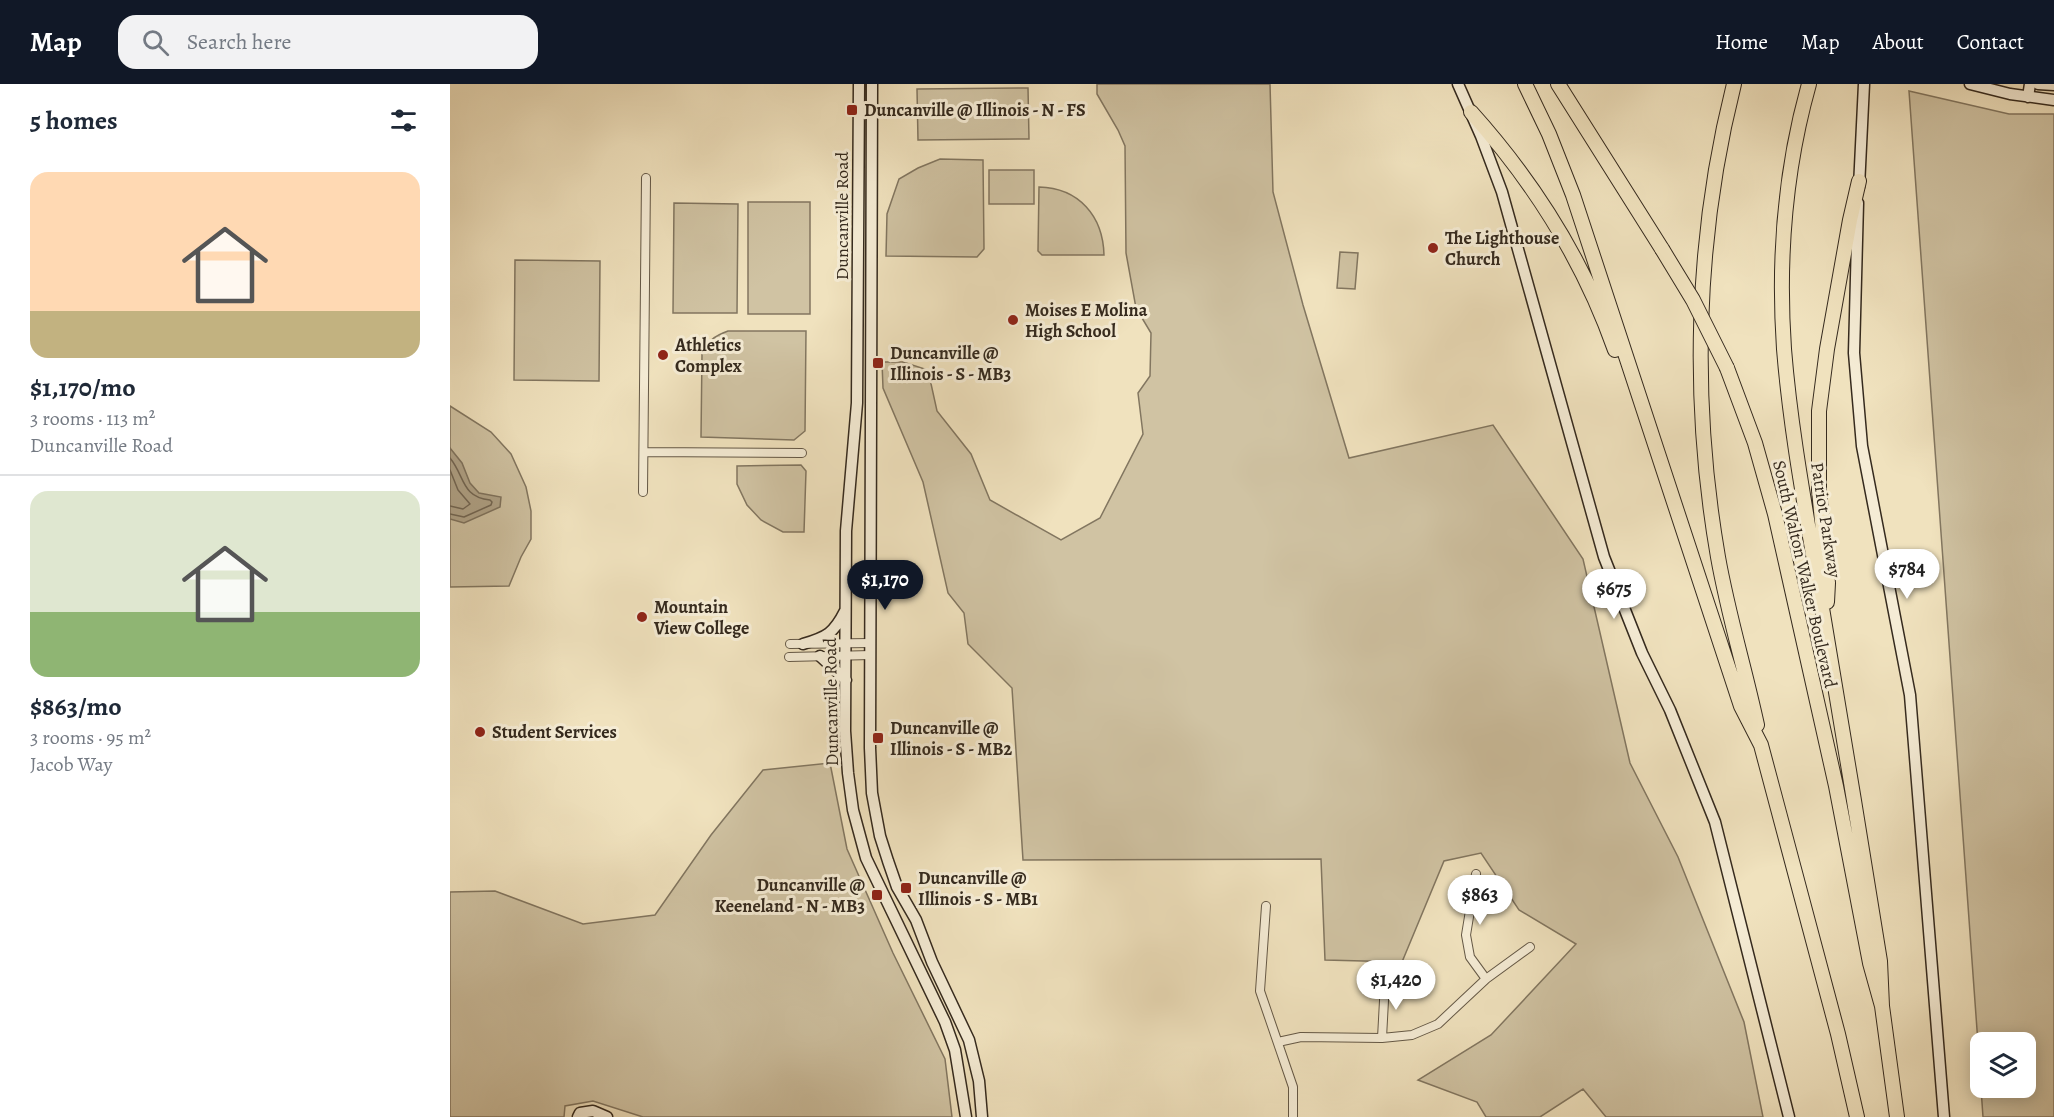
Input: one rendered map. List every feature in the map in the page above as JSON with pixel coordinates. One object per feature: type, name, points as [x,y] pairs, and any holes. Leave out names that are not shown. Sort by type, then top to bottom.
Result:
[{"type":"highway","points":[[1525,84],[1549,134],[1573,195],[1741,706],[1761,745]]},
{"type":"highway","name":"South Walton Walker Boulevard","points":[[1558,84],[1694,300],[1726,368],[1755,443],[1775,514],[1836,786],[1870,963],[1882,1005],[1897,1117]]},
{"type":"highway","points":[[1734,84],[1720,151],[1706,247],[1702,293],[1701,404],[1705,459],[1718,556],[1730,615],[1761,745],[1838,1034],[1857,1117]]},
{"type":"highway","name":"Patriot Parkway","points":[[1809,84],[1793,157],[1783,251],[1782,299],[1789,395],[1880,961],[1882,1005]]},
{"type":"highway","points":[[1471,112],[1495,138],[1539,199],[1575,260],[1610,336],[1646,436],[1666,476]]},
{"type":"highway","points":[[1826,628],[1828,583],[1819,490],[1819,411],[1827,349],[1859,181]]},
{"type":"main road","name":"Duncanville Road","points":[[859,84],[857,403],[847,510],[845,731],[851,795],[866,858],[945,1022],[957,1059],[966,1117]]},
{"type":"main road","name":"Duncanville Road","points":[[872,84],[870,748],[872,793],[880,836],[897,888],[916,921],[932,962],[969,1040],[979,1082],[982,1117]]},
{"type":"main road","points":[[1458,84],[1502,192],[1604,557],[1642,653],[1670,710],[1715,822],[1789,1117]]},
{"type":"main road","points":[[1864,84],[1854,353],[1862,446],[1910,695],[1944,1117]]},
{"type":"main road","points":[[1970,84],[2028,97],[2054,100]]},
{"type":"main road","points":[[2028,97],[2030,84]]},
{"type":"main road","points":[[2038,84],[2054,86]]},
{"type":"main road","points":[[803,644],[823,638],[837,628],[846,608]]},
{"type":"main road","points":[[820,656],[846,680]]},
{"type":"main road","points":[[851,795],[872,793]]},
{"type":"main road","points":[[900,928],[916,921]]},
{"type":"main road","points":[[957,1059],[972,1055]]},
{"type":"main road","points":[[578,1117],[580,1113],[588,1111],[607,1117]]},
{"type":"street","points":[[643,492],[646,178]]},
{"type":"street","points":[[644,452],[802,453]]},
{"type":"street","points":[[790,644],[871,643]]},
{"type":"street","points":[[789,657],[871,655]]},
{"type":"street","points":[[1476,874],[1466,935],[1470,957],[1486,979]]},
{"type":"street","points":[[1266,906],[1260,991],[1293,1087],[1293,1117]]},
{"type":"street","points":[[1278,1042],[1301,1037],[1382,1038],[1412,1035],[1438,1024],[1486,979],[1530,947]]},
{"type":"street","points":[[1382,1038],[1385,982]]},
{"type":"shaded area","points":[[1097,84],[1270,84],[1273,192],[1303,305],[1349,458],[1493,425],[1583,559],[1630,763],[1678,857],[1744,1022],[1763,1117],[1606,1117],[1583,1089],[1540,1117],[1486,1117],[1477,1102],[1418,1080],[1491,1035],[1576,944],[1519,910],[1481,853],[1444,861],[1402,962],[1325,960],[1321,859],[1023,860],[1012,688],[968,644],[964,613],[948,593],[923,482],[883,388],[882,362],[903,362],[928,370],[937,411],[971,454],[990,500],[1061,540],[1100,518],[1143,434],[1138,393],[1150,376],[1151,333],[1136,308],[1126,253],[1125,146],[1097,94]]},
{"type":"shaded area","points":[[1028,88],[1029,139],[918,140],[917,89]]},
{"type":"shaded area","points":[[1909,91],[2009,114],[2054,114],[2054,1117],[1983,1117],[1982,1098],[2036,1098],[2036,1032],[1977,1032]]},
{"type":"shaded area","points":[[940,159],[983,160],[984,249],[977,257],[886,256],[887,214],[899,179]]},
{"type":"shaded area","points":[[989,170],[1034,170],[1034,204],[989,204]]},
{"type":"shaded area","points":[[1039,187],[1066,193],[1086,207],[1099,228],[1104,255],[1042,255],[1038,251]]},
{"type":"shaded area","points":[[748,202],[810,202],[810,314],[748,314]]},
{"type":"shaded area","points":[[674,203],[738,204],[737,313],[673,313]]},
{"type":"shaded area","points":[[1340,252],[1358,253],[1355,289],[1337,288]]},
{"type":"shaded area","points":[[515,260],[600,261],[599,381],[514,380]]},
{"type":"shaded area","points":[[728,331],[806,331],[805,431],[794,440],[701,437],[702,354],[712,340]]},
{"type":"shaded area","points":[[450,406],[491,432],[511,454],[526,487],[531,511],[531,539],[509,586],[450,587]]},
{"type":"shaded area","points":[[801,465],[806,471],[804,532],[783,532],[761,520],[747,505],[737,484],[737,466]]},
{"type":"shaded area","points":[[830,763],[847,849],[893,953],[945,1059],[952,1117],[643,1117],[593,1101],[565,1106],[564,1117],[450,1117],[450,892],[495,891],[583,924],[655,915],[711,835],[763,770]]},
{"type":"water","points":[[450,448],[462,463],[470,483],[479,493],[501,497],[500,507],[464,523],[450,519]]},
{"type":"place","name":"Duncanville @ Illinois - N - FS","points":[[852,110]]},
{"type":"place","name":"The Lighthouse Church","points":[[1433,248]]},
{"type":"place","name":"Moises E Molina High School","points":[[1013,320]]},
{"type":"place","name":"Athletics Complex","points":[[663,355]]},
{"type":"place","name":"Duncanville @ Illinois - S - MB3","points":[[878,363]]},
{"type":"place","name":"Mountain View College","points":[[642,617]]},
{"type":"place","name":"Student Services","points":[[480,732]]},
{"type":"place","name":"Duncanville @ Illinois - S - MB2","points":[[878,738]]},
{"type":"place","name":"Duncanville @ Illinois - S - MB1","points":[[906,888]]},
{"type":"place","name":"Duncanville @ Keeneland - N - MB3","points":[[877,895]]}]
